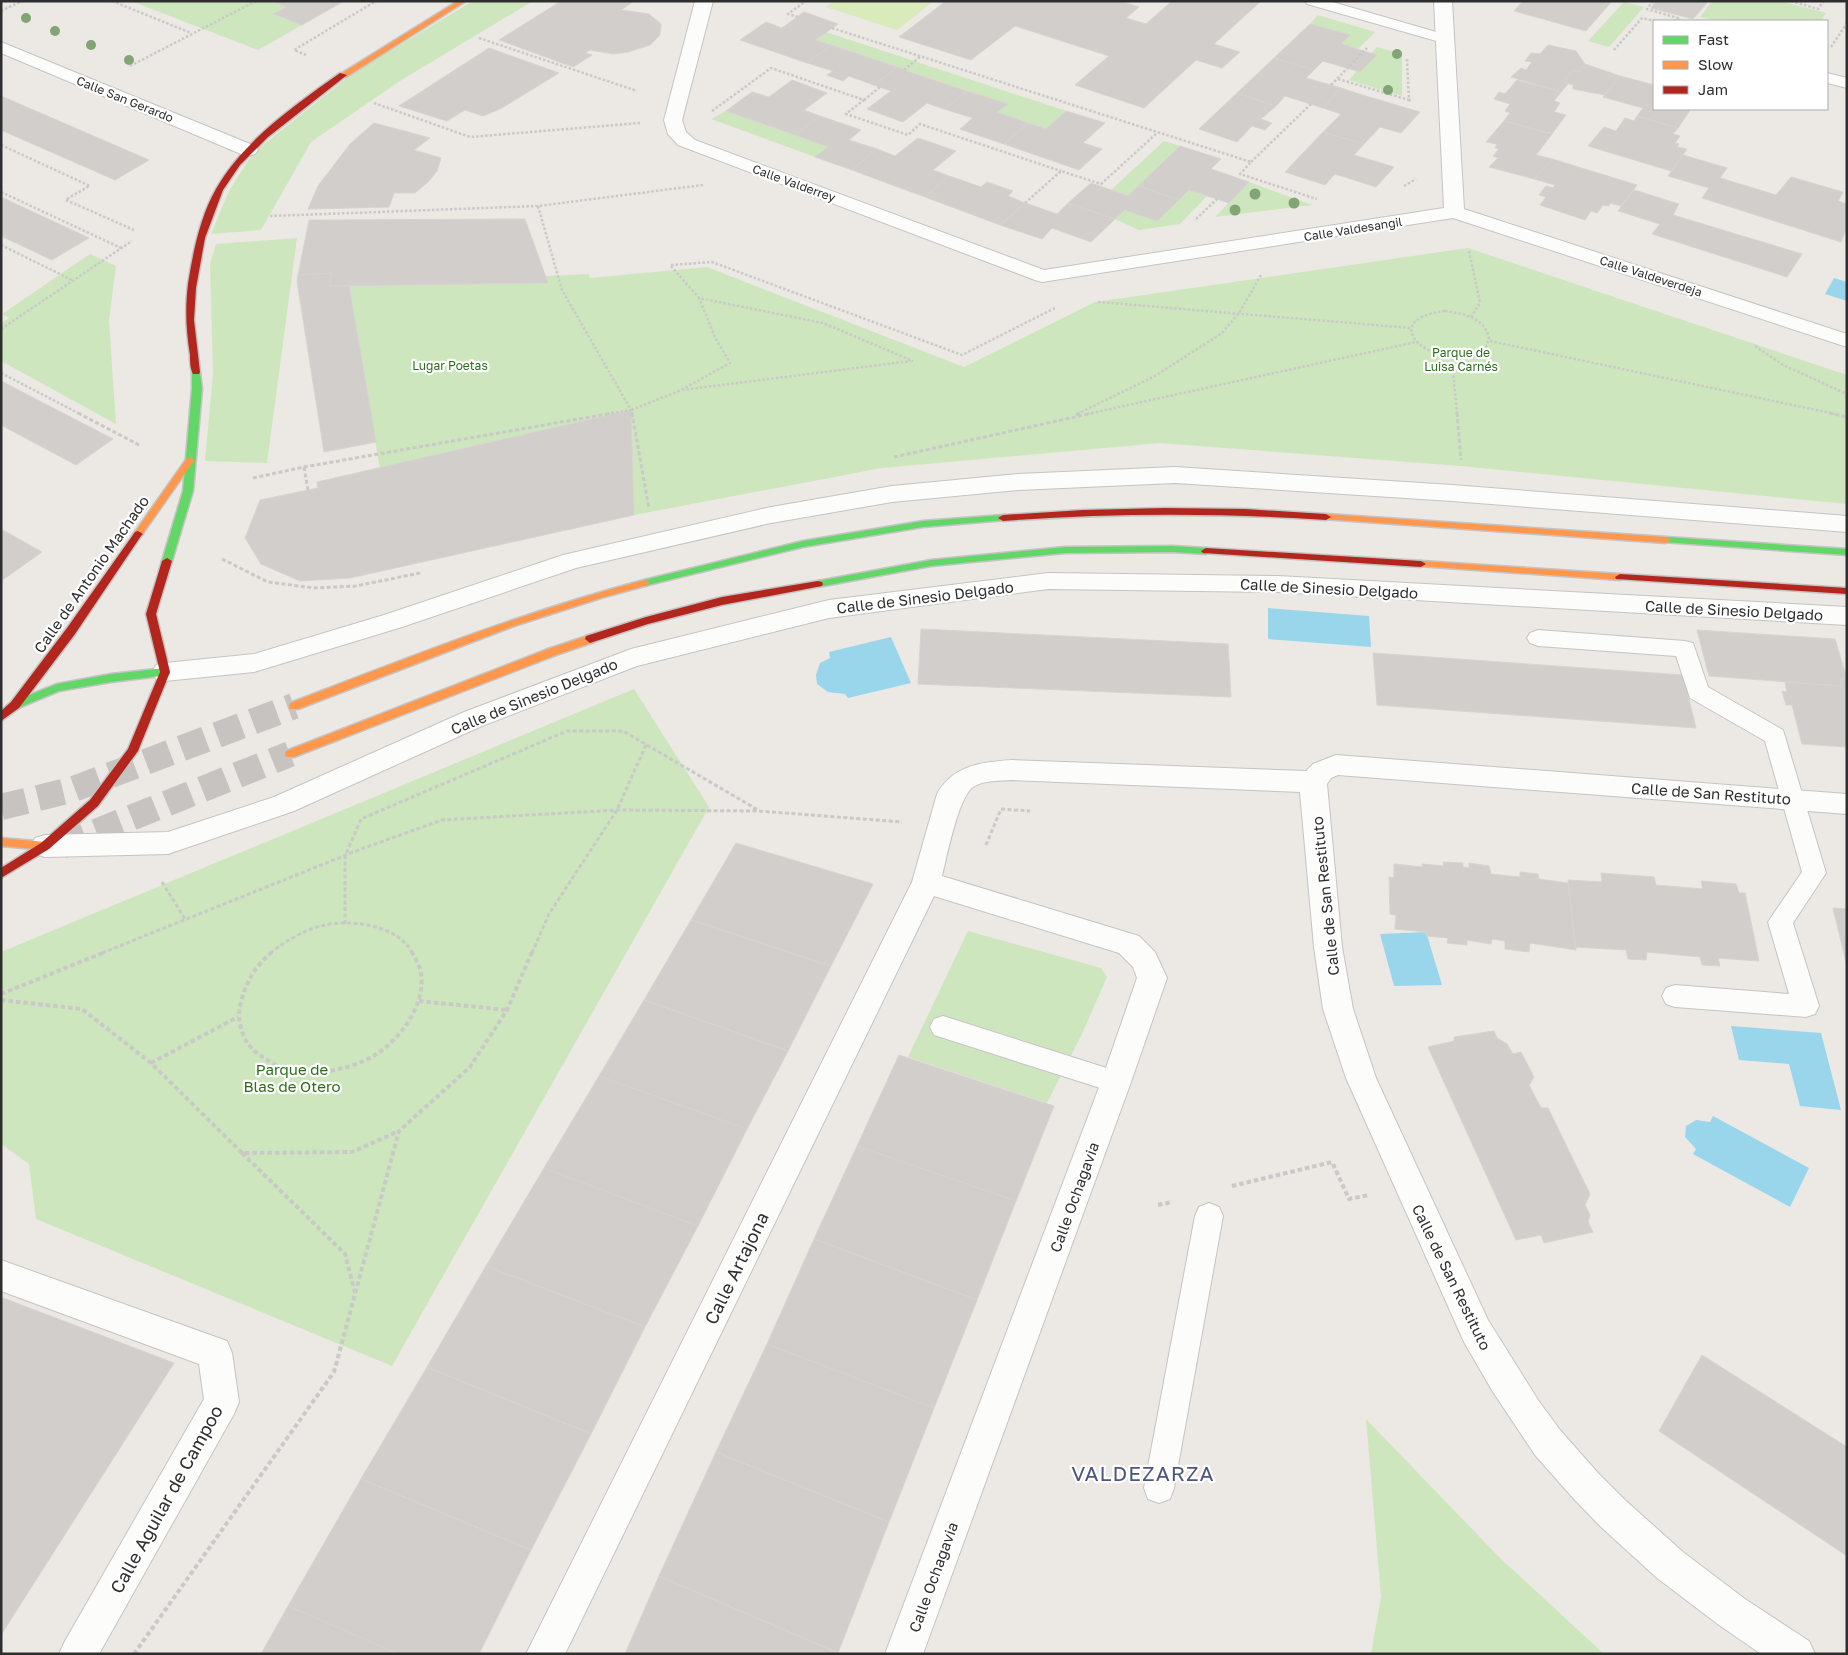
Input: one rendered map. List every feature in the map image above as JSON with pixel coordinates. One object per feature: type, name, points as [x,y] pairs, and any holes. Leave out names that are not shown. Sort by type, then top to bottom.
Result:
[{"type":"main road","points":[[1,874],[45,846],[94,802],[133,751],[165,672],[151,614],[188,491],[197,389],[190,305],[201,239],[226,178],[248,150],[323,89],[350,70],[463,1]]},
{"type":"main road","name":"Calle de Antonio Machado","points":[[1,717],[15,705],[71,631],[191,459]]},
{"type":"main road","points":[[294,706],[503,626],[596,594],[803,544],[923,524],[1074,512],[1256,512],[1847,552]]},
{"type":"main road","name":"Calle de Sinesio Delgado","points":[[290,754],[552,652],[646,620],[722,601],[931,563],[1066,550],[1173,550],[1847,591]]},
{"type":"main road","name":"Calle de Antonio Machado","points":[[15,705],[57,688],[111,678],[165,672]]},
{"type":"main road","points":[[1,842],[45,846]]},
{"type":"street","points":[[673,120],[704,1]]},
{"type":"street","points":[[1443,1],[1454,212]]},
{"type":"street","name":"Calle San Gerardo","points":[[1,48],[248,150]]},
{"type":"street","name":"Calle Valderrey","points":[[673,120],[674,131],[679,138],[688,144],[1042,276]]},
{"type":"street","name":"Calle Valdesangil","points":[[1042,276],[1454,212]]},
{"type":"street","name":"Calle Valdeverdeja","points":[[1454,212],[1847,341]]},
{"type":"street","points":[[165,672],[254,663],[393,621],[572,561],[772,515],[892,494],[1018,482],[1175,475],[1847,524]]},
{"type":"street","name":"Calle de Sinesio Delgado","points":[[45,846],[168,843],[284,804],[473,719],[631,658],[829,609],[1038,582],[1278,584],[1847,616]]},
{"type":"street","name":"Calle de San Restituto","points":[[1796,1654],[1727,1608],[1680,1572],[1599,1500],[1559,1456],[1527,1414],[1498,1370],[1476,1331],[1361,1078],[1338,1009],[1328,947],[1312,782],[1322,771],[1336,765],[1847,804]]},
{"type":"street","points":[[926,882],[951,794],[964,780],[985,772],[1012,770],[1312,782]]},
{"type":"street","name":"Calle Ochagavia","points":[[904,1654],[1116,1082],[1152,978],[1144,960],[1129,944],[926,882]]},
{"type":"street","name":"Calle Artajona","points":[[546,1654],[926,882]]},
{"type":"street","name":"Calle Aguilar de Campoo","points":[[1,1275],[215,1353],[222,1402],[78,1654]]},
{"type":"lane","points":[[1312,1],[1445,39]]},
{"type":"lane","points":[[1828,78],[1847,83]]},
{"type":"lane","points":[[1538,638],[1685,649],[1698,692],[1775,736],[1814,873],[1780,922],[1806,1006],[1674,996]]},
{"type":"lane","points":[[943,1027],[1116,1082]]},
{"type":"lane","points":[[1159,1488],[1209,1216]]},
{"type":"path","points":[[1,11],[22,1]]},
{"type":"path","points":[[112,1],[192,33]]},
{"type":"path","points":[[126,69],[256,1]]},
{"type":"path","points":[[306,55],[294,50],[376,1]]},
{"type":"path","points":[[798,17],[788,14],[806,1]]},
{"type":"path","points":[[1653,1],[1647,9],[1678,18],[1676,20]]},
{"type":"path","points":[[1791,1],[1818,9],[1824,1]]},
{"type":"path","points":[[1614,50],[1642,18],[1653,21]]},
{"type":"path","points":[[1828,52],[1847,23]]},
{"type":"path","points":[[1331,85],[1390,24]]},
{"type":"path","points":[[832,28],[1251,162]]},
{"type":"path","points":[[1405,28],[1409,100]]},
{"type":"path","points":[[479,38],[637,92]]},
{"type":"path","points":[[904,70],[921,56]]},
{"type":"path","points":[[709,112],[771,68],[864,100]]},
{"type":"path","points":[[1338,78],[1409,100],[1416,104]]},
{"type":"path","points":[[880,88],[846,114],[908,135],[920,124],[1101,184],[1157,132]]},
{"type":"path","points":[[374,102],[470,137],[673,120]]},
{"type":"path","points":[[1236,178],[1311,104]]},
{"type":"path","points":[[1,145],[90,186],[66,200],[134,230]]},
{"type":"path","points":[[1025,203],[1061,171]]},
{"type":"path","points":[[1240,174],[1321,200]]},
{"type":"path","points":[[1400,189],[1423,175]]},
{"type":"path","points":[[270,216],[538,206],[712,184]]},
{"type":"path","points":[[1,192],[122,248]]},
{"type":"path","points":[[1196,219],[1217,199]]},
{"type":"path","points":[[538,206],[562,290],[631,410],[649,512]]},
{"type":"path","points":[[1454,212],[1468,248],[1480,303],[1471,317]]},
{"type":"path","points":[[1,329],[132,241]]},
{"type":"path","points":[[1,245],[75,281]]},
{"type":"path","points":[[253,478],[304,467],[631,410],[678,391],[730,363],[715,337],[699,298],[671,265]]},
{"type":"path","points":[[1071,418],[1155,376],[1222,333],[1239,313],[1263,271]]},
{"type":"path","points":[[678,391],[913,361],[823,323],[699,298]]},
{"type":"path","points":[[1095,302],[1411,328]]},
{"type":"path","points":[[1445,311],[1471,317],[1482,324],[1488,332],[1490,341],[1485,350],[1474,355],[1459,358],[1442,356],[1416,342],[1412,335],[1411,328],[1414,321],[1422,315],[1445,311]]},
{"type":"path","points":[[1769,316],[1751,344],[1782,365],[1847,394]]},
{"type":"path","points":[[1490,341],[1847,418]]},
{"type":"path","points":[[889,458],[1416,342]]},
{"type":"path","points":[[1453,371],[1461,466]]},
{"type":"path","points":[[1,373],[141,446]]},
{"type":"path","points":[[304,467],[308,490]]},
{"type":"path","points":[[222,559],[268,582],[314,588],[356,586],[422,572]]},
{"type":"path","points":[[345,924],[345,856],[361,819],[567,730],[623,731],[758,811]]},
{"type":"path","points":[[242,1153],[352,1152],[399,1131],[470,1067],[507,1010],[549,914],[617,810],[646,745]]},
{"type":"path","points":[[986,844],[1001,809],[1030,811]]},
{"type":"path","points":[[1,994],[345,856],[442,820],[617,810],[758,811],[900,821],[938,840]]},
{"type":"path","points":[[160,877],[186,920]]},
{"type":"path","points":[[358,923],[388,930],[410,948],[421,973],[419,1001],[404,1029],[378,1052],[342,1069],[304,1073],[271,1064],[247,1044],[238,1017],[244,987],[262,960],[290,938],[323,925],[358,923]]},
{"type":"path","points":[[1,1000],[82,1009],[151,1063],[345,1254],[355,1295]]},
{"type":"path","points":[[419,1001],[507,1010]]},
{"type":"path","points":[[151,1063],[238,1017]]},
{"type":"path","points":[[134,1654],[334,1372],[399,1131]]},
{"type":"path","points":[[1282,1173],[1332,1162],[1349,1199]]},
{"type":"green space","points":[[131,1],[272,1],[287,7],[273,15],[302,25],[258,50]]},
{"type":"green space","points":[[473,1],[533,1],[400,81],[311,142],[261,230],[211,234],[229,191],[253,153],[353,73]]},
{"type":"green space","points":[[834,1],[934,1],[897,30],[826,7]]},
{"type":"green space","points":[[1712,1],[1780,1],[1826,13],[1822,20],[1714,20],[1700,17]]},
{"type":"green space","points":[[1624,2],[1644,7],[1609,47],[1588,41]]},
{"type":"green space","points":[[1318,15],[1375,32],[1358,49],[1341,44],[1350,35],[1310,24]]},
{"type":"green space","points":[[826,32],[1066,111],[1046,129],[997,112],[1007,104],[815,40]]},
{"type":"green space","points":[[1377,47],[1402,54],[1402,96],[1349,80]]},
{"type":"green space","points":[[726,111],[828,147],[815,157],[711,119]]},
{"type":"green space","points":[[1164,141],[1180,146],[1128,196],[1111,190]]},
{"type":"green space","points":[[1249,182],[1312,205],[1215,217]]},
{"type":"green space","points":[[1189,190],[1208,195],[1180,224],[1139,230],[1115,219],[1125,210]]},
{"type":"green space","points":[[297,238],[267,463],[205,461],[213,373],[210,264],[216,244]]},
{"type":"green space","name":"Parque de Luisa Carnés","points":[[1468,248],[1847,375],[1847,504],[1461,466],[1160,443],[882,468],[634,515],[380,469],[349,285],[589,274],[590,278],[707,267],[964,367],[1095,302]]},
{"type":"green space","points":[[90,254],[116,266],[109,321],[116,424],[1,361],[1,323],[9,318],[2,314]]},
{"type":"green space","name":"Parque de Blas de Otero","points":[[634,689],[709,807],[392,1366],[36,1219],[29,1164],[1,1144],[1,952]]},
{"type":"green space","points":[[968,931],[1101,968],[1107,977],[1081,1036],[1047,1103],[908,1057]]},
{"type":"green space","points":[[1366,1419],[1499,1557],[1604,1654],[1371,1654],[1381,1597]]},
{"type":"water","points":[[1834,278],[1847,282],[1847,301],[1825,294]]},
{"type":"water","points":[[1268,608],[1369,616],[1371,647],[1268,639]]},
{"type":"water","points":[[891,637],[911,683],[848,698],[845,694],[828,692],[817,684],[816,675],[820,663],[830,658],[829,652]]},
{"type":"water","points":[[1426,932],[1442,985],[1394,986],[1380,934]]},
{"type":"water","points":[[1731,1026],[1821,1033],[1841,1110],[1800,1106],[1789,1064],[1739,1060]]},
{"type":"water","points":[[1713,1116],[1809,1168],[1790,1207],[1693,1154],[1696,1149],[1685,1137],[1686,1126],[1696,1120],[1710,1122]]},
{"type":"building","points":[[272,1],[344,1],[302,25],[273,14],[287,7]]},
{"type":"building","points":[[561,1],[634,1],[621,10],[649,14],[661,24],[660,35],[650,45],[628,52],[613,54],[590,50],[585,53],[592,55],[573,67],[499,40]]},
{"type":"building","points":[[946,1],[1120,1],[1139,7],[1126,18],[1146,24],[1172,1],[1261,1],[1214,44],[1240,52],[1222,68],[1196,60],[1144,108],[1075,85],[1109,56],[1015,26],[971,60],[899,37]]},
{"type":"building","points":[[1523,1],[1612,1],[1586,31],[1514,11]]},
{"type":"building","points":[[1656,1],[1701,1],[1707,3],[1693,19],[1651,8]]},
{"type":"building","points":[[804,12],[838,24],[815,40],[831,45],[807,63],[740,40],[766,22],[782,28]]},
{"type":"building","points":[[1310,24],[1350,35],[1341,44],[1377,55],[1360,72],[1323,61],[1314,70],[1274,58]]},
{"type":"building","points":[[831,45],[897,67],[874,85],[849,76],[843,81],[827,75],[833,71],[807,63]]},
{"type":"building","points":[[1548,45],[1576,51],[1585,64],[1580,72],[1573,70],[1563,82],[1568,84],[1561,92],[1511,77],[1521,68],[1526,70],[1532,62],[1525,61],[1531,53],[1540,54]]},
{"type":"building","points":[[489,48],[559,73],[502,108],[483,116],[465,110],[447,121],[399,106]]},
{"type":"building","points":[[1274,58],[1314,70],[1306,78],[1341,88],[1323,108],[1285,96],[1276,106],[1237,93]]},
{"type":"building","points":[[1585,64],[1620,76],[1605,95],[1573,89],[1573,85],[1563,82],[1573,70],[1580,72]]},
{"type":"building","points":[[897,67],[967,91],[944,109],[927,103],[903,122],[867,109],[891,91],[874,85]]},
{"type":"building","points":[[1620,76],[1653,85],[1653,110],[1690,110],[1678,128],[1637,116],[1643,108],[1603,97]]},
{"type":"building","points":[[792,80],[827,93],[804,110],[820,116],[795,135],[726,111],[752,92],[769,97]]},
{"type":"building","points":[[1517,80],[1561,92],[1554,101],[1560,103],[1554,112],[1566,115],[1552,134],[1504,121],[1510,113],[1505,111],[1510,104],[1494,99],[1499,92],[1505,94]]},
{"type":"building","points":[[1341,88],[1420,112],[1401,133],[1380,127],[1364,144],[1323,132],[1341,114],[1323,108]]},
{"type":"building","points":[[967,91],[1008,104],[997,112],[1028,123],[1004,144],[960,129],[973,118],[944,109]]},
{"type":"building","points":[[1237,93],[1276,106],[1261,119],[1272,123],[1265,130],[1252,126],[1237,142],[1199,129]]},
{"type":"building","points":[[1,96],[149,160],[115,180],[1,130]]},
{"type":"building","points":[[1066,111],[1105,123],[1083,143],[1102,149],[1079,170],[1004,144],[1028,123],[1046,129]]},
{"type":"building","points":[[820,116],[861,130],[849,140],[877,149],[852,170],[815,157],[828,147],[795,135]]},
{"type":"building","points":[[1637,116],[1678,128],[1673,134],[1680,136],[1675,143],[1679,144],[1677,147],[1687,149],[1671,171],[1588,146],[1604,127],[1616,131],[1625,118],[1634,121]]},
{"type":"building","points":[[1504,121],[1552,134],[1536,155],[1552,159],[1534,179],[1489,167],[1498,158],[1493,156],[1499,149],[1495,148],[1497,144],[1486,142]]},
{"type":"building","points":[[374,123],[430,138],[414,150],[441,158],[437,171],[415,193],[394,193],[389,207],[308,209],[318,186],[350,144]]},
{"type":"building","points":[[1323,132],[1364,144],[1354,155],[1394,167],[1376,187],[1335,174],[1325,185],[1285,172]]},
{"type":"building","points":[[918,138],[956,151],[933,170],[949,176],[925,197],[852,170],[877,149],[895,156]]},
{"type":"building","points":[[1180,146],[1221,159],[1211,169],[1249,182],[1229,203],[1189,190],[1179,200],[1138,186]]},
{"type":"building","points":[[1683,155],[1727,168],[1720,178],[1776,195],[1791,177],[1843,192],[1838,201],[1847,204],[1847,227],[1841,242],[1702,198],[1709,188],[1668,176]]},
{"type":"building","points":[[1552,159],[1637,185],[1621,206],[1610,203],[1609,206],[1603,205],[1597,213],[1591,211],[1585,220],[1540,205],[1546,197],[1539,195],[1546,186],[1553,188],[1555,185],[1534,179]]},
{"type":"building","points":[[949,176],[981,187],[987,182],[1013,191],[1008,196],[1025,203],[1000,225],[925,197]]},
{"type":"building","points":[[1091,183],[1128,196],[1138,186],[1179,200],[1157,221],[1125,210],[1115,219],[1068,203]]},
{"type":"building","points":[[1634,190],[1679,204],[1673,215],[1802,254],[1787,277],[1652,234],[1660,224],[1618,211]]},
{"type":"building","points":[[1,197],[89,238],[52,260],[1,236]]},
{"type":"building","points":[[1025,203],[1057,214],[1068,203],[1115,219],[1091,242],[1052,228],[1042,239],[1000,225]]},
{"type":"building","points":[[525,219],[548,283],[329,286],[332,273],[298,275],[309,220]]},
{"type":"building","points":[[332,273],[329,286],[349,285],[376,442],[324,452],[297,281],[298,275]]},
{"type":"building","points":[[1,381],[113,439],[76,465],[1,425]]},
{"type":"building","points":[[631,410],[634,515],[350,578],[300,581],[261,564],[245,538],[260,500],[318,488],[317,482]]},
{"type":"building","points":[[1,529],[42,552],[1,581]]},
{"type":"building","points":[[921,629],[1228,644],[1231,697],[918,684]]},
{"type":"building","points":[[1697,630],[1835,639],[1847,679],[1840,679],[1842,686],[1709,676]]},
{"type":"building","points":[[1373,653],[1683,675],[1696,728],[1377,705]]},
{"type":"building","points":[[1840,679],[1847,679],[1847,747],[1802,744],[1792,705],[1786,705],[1782,691],[1787,692],[1785,682],[1842,686]]},
{"type":"building","points":[[736,843],[873,884],[831,966],[691,920]]},
{"type":"building","points":[[1443,862],[1463,863],[1463,867],[1469,868],[1469,863],[1489,866],[1491,874],[1520,877],[1520,872],[1538,874],[1539,879],[1568,883],[1576,950],[1530,943],[1529,952],[1505,949],[1505,941],[1492,939],[1491,944],[1467,940],[1467,945],[1447,943],[1448,938],[1426,936],[1426,932],[1395,929],[1396,915],[1390,914],[1389,877],[1394,878],[1394,864],[1423,867],[1422,864],[1444,866]]},
{"type":"building","points":[[1601,873],[1654,877],[1656,885],[1703,889],[1701,881],[1736,884],[1739,893],[1745,893],[1759,961],[1718,958],[1720,966],[1702,965],[1700,957],[1647,952],[1646,960],[1628,959],[1626,950],[1575,947],[1568,880],[1602,882]]},
{"type":"building","points":[[1833,908],[1847,909],[1847,966]]},
{"type":"building","points":[[691,920],[831,966],[788,1051],[644,1000]]},
{"type":"building","points":[[644,1000],[788,1051],[747,1129],[599,1076]]},
{"type":"building","points":[[1494,1031],[1497,1038],[1507,1044],[1513,1054],[1521,1052],[1534,1077],[1529,1085],[1541,1108],[1548,1108],[1590,1194],[1585,1205],[1590,1215],[1588,1222],[1593,1232],[1544,1243],[1541,1235],[1516,1240],[1428,1047],[1454,1041],[1454,1037]]},
{"type":"building","points":[[899,1055],[1054,1106],[1016,1201],[857,1146]]},
{"type":"building","points":[[599,1076],[747,1129],[698,1226],[544,1168]]},
{"type":"building","points":[[857,1146],[1016,1201],[977,1300],[814,1239]]},
{"type":"building","points":[[544,1168],[698,1226],[645,1327],[486,1266]]},
{"type":"building","points":[[814,1239],[977,1300],[934,1408],[767,1344]]},
{"type":"building","points":[[486,1266],[645,1327],[591,1434],[427,1367]]},
{"type":"building","points":[[3,1298],[174,1363],[1,1635],[1,1301]]},
{"type":"building","points":[[767,1344],[934,1408],[889,1522],[716,1452]]},
{"type":"building","points":[[1702,1355],[1847,1447],[1847,1556],[1659,1431]]},
{"type":"building","points":[[427,1367],[591,1434],[531,1550],[361,1479]]},
{"type":"building","points":[[716,1452],[889,1522],[838,1653],[659,1576]]},
{"type":"building","points":[[361,1479],[531,1550],[479,1654],[399,1654],[288,1606]]},
{"type":"building","points":[[659,1576],[838,1653],[625,1654]]},
{"type":"building","points":[[288,1606],[399,1654],[261,1654]]},
{"type":"tunnel","points":[[1,807],[71,790],[294,706]]},
{"type":"tunnel","points":[[61,846],[290,754]]},
{"type":"traffic: fast","points":[[167,561],[188,491],[197,389],[196,372]]},
{"type":"traffic: fast","points":[[644,583],[803,544],[923,524],[1003,518]]},
{"type":"traffic: fast","points":[[1666,540],[1847,552]]},
{"type":"traffic: fast","points":[[818,584],[931,563],[1065,550],[1173,549],[1206,551]]},
{"type":"traffic: fast","points":[[16,705],[57,688],[111,678],[165,672]]},
{"type":"traffic: slow","points":[[343,75],[463,1]]},
{"type":"traffic: slow","points":[[138,534],[190,460]]},
{"type":"traffic: slow","points":[[1326,517],[1666,540]]},
{"type":"traffic: slow","points":[[1421,564],[1620,577]]},
{"type":"traffic: slow","points":[[294,706],[511,624],[599,595],[644,583]]},
{"type":"traffic: slow","points":[[290,754],[590,639]]},
{"type":"traffic: slow","points":[[1,842],[45,846]]},
{"type":"traffic: jam","points":[[196,372],[190,320],[192,288],[201,238],[219,190],[238,163],[265,135],[343,75]]},
{"type":"traffic: jam","points":[[1003,518],[1083,513],[1164,511],[1205,511],[1326,517]]},
{"type":"traffic: jam","points":[[1,717],[15,705],[71,631],[138,534]]},
{"type":"traffic: jam","points":[[1206,551],[1421,564]]},
{"type":"traffic: jam","points":[[1,874],[45,846],[94,803],[133,751],[165,672],[151,614],[167,561]]},
{"type":"traffic: jam","points":[[1620,577],[1847,591]]},
{"type":"traffic: jam","points":[[590,639],[646,621],[722,601],[818,584]]},
{"type":"district","name":"VALDEZARZA","points":[[1143,1473]]},
{"type":"park label","name":"Lugar Poetas","points":[[450,365]]}]
